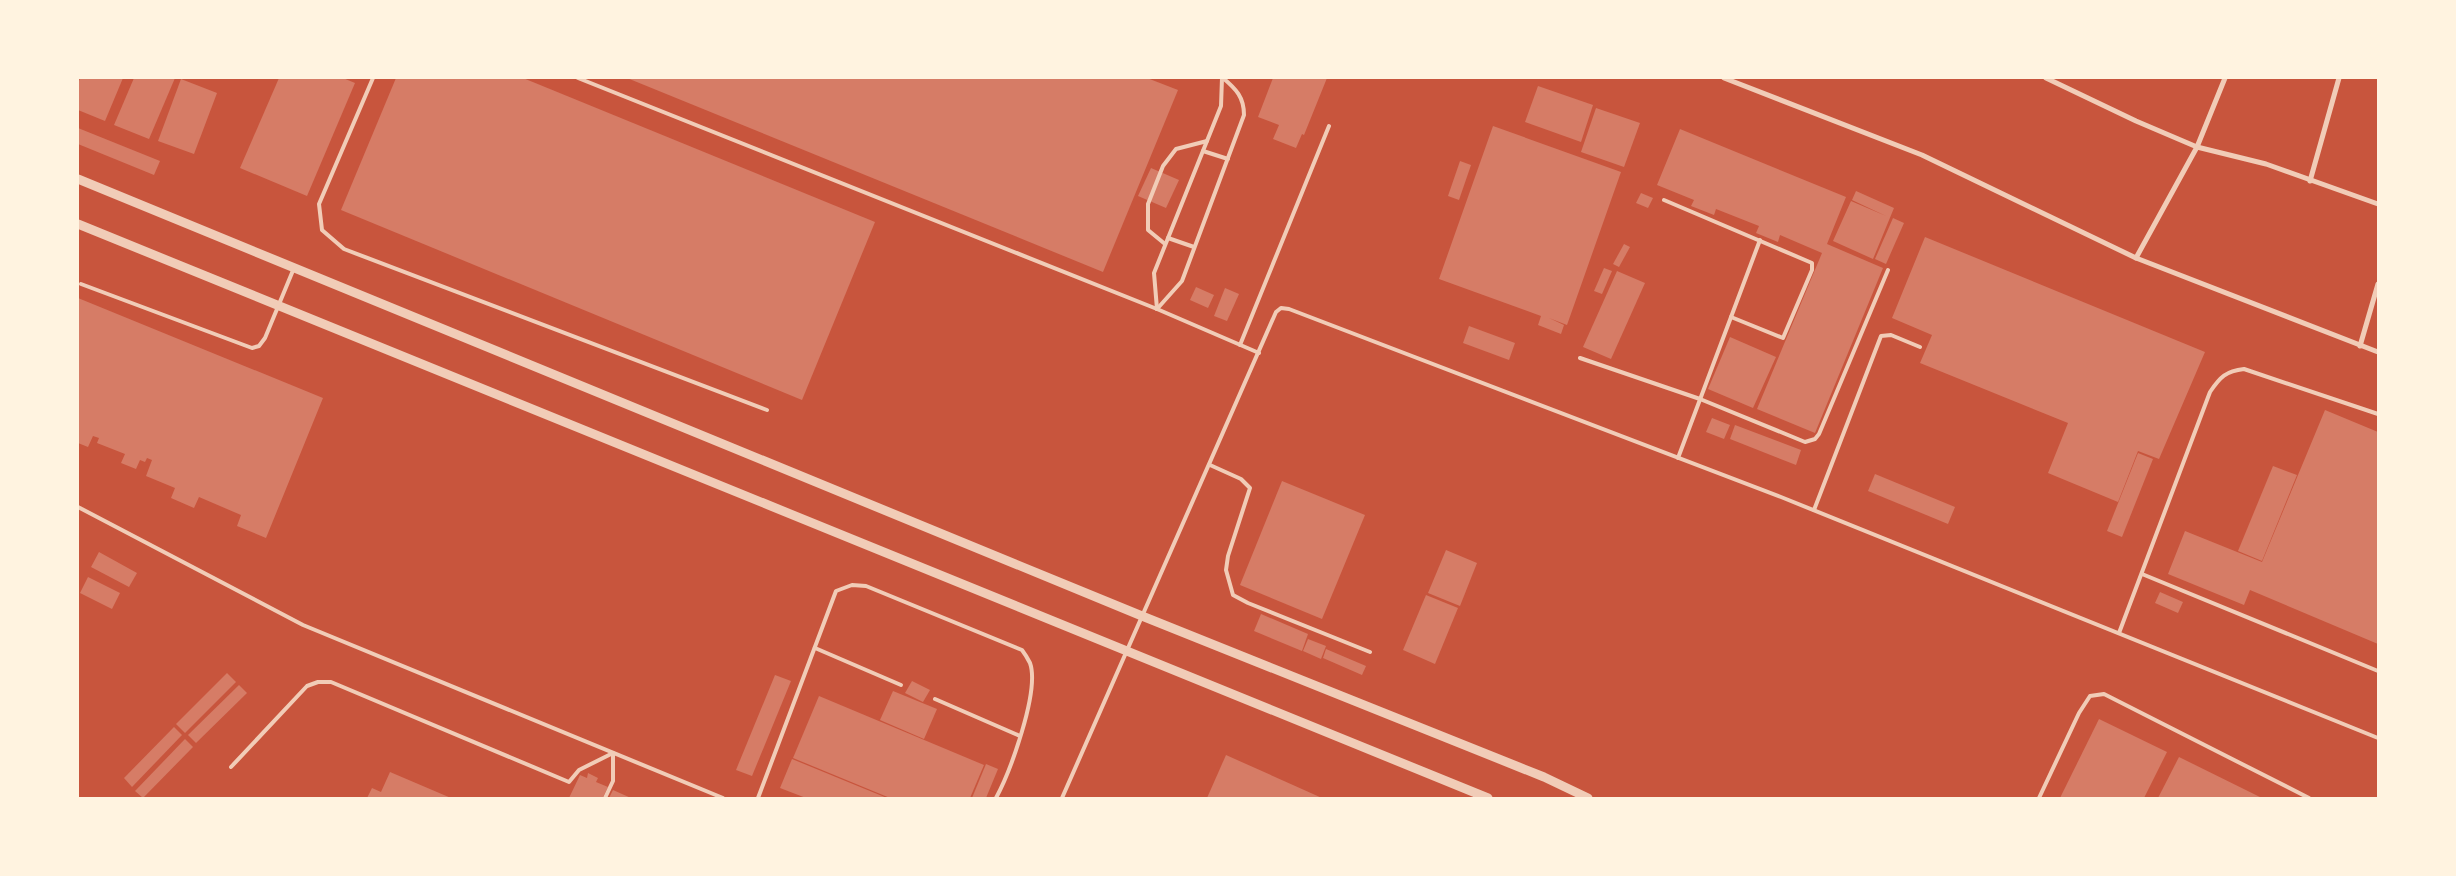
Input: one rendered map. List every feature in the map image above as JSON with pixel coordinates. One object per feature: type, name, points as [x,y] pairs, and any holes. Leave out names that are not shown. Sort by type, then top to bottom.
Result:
[{"type":"street","points":[[1724,78],[1922,155],[2136,258],[2378,352]]},
{"type":"street","points":[[2046,78],[2136,121],[2197,147],[2266,164],[2378,204]]},
{"type":"street","points":[[2136,258],[2197,147],[2225,78]]},
{"type":"street","points":[[2310,180],[2339,78]]},
{"type":"street","points":[[78,179],[1142,616],[1544,777],[1588,798]]},
{"type":"street","points":[[78,224],[1488,798]]},
{"type":"street","points":[[2360,346],[2378,284]]},
{"type":"lane","points":[[373,78],[320,204],[322,230],[344,248],[767,410]]},
{"type":"lane","points":[[578,78],[1157,309],[1259,353]]},
{"type":"lane","points":[[1157,309],[1154,272],[1221,106],[1223,78]]},
{"type":"lane","points":[[1157,309],[1182,281],[1244,115],[1244,102],[1236,89],[1223,78]]},
{"type":"lane","points":[[1240,345],[1329,126]]},
{"type":"lane","points":[[1165,244],[1148,230],[1148,204],[1163,166],[1176,150],[1207,140]]},
{"type":"lane","points":[[1203,151],[1228,159]]},
{"type":"lane","points":[[1664,200],[1812,263],[1812,270],[1783,338],[1731,317]]},
{"type":"lane","points":[[1168,238],[1194,248]]},
{"type":"lane","points":[[1678,458],[1760,240]]},
{"type":"lane","points":[[81,284],[252,348],[259,346],[265,338],[294,268]]},
{"type":"lane","points":[[1580,358],[1700,399],[1805,442],[1815,439],[1819,434],[1888,270]]},
{"type":"lane","points":[[1062,798],[1128,652],[1142,616],[1276,312],[1281,308],[1289,309],[1814,510],[2378,738]]},
{"type":"lane","points":[[1814,510],[1881,336],[1891,335],[1920,347]]},
{"type":"lane","points":[[2120,633],[2210,392],[2221,375],[2232,370],[2244,369],[2378,414]]},
{"type":"lane","points":[[1210,465],[1241,479],[1250,488],[1228,556],[1226,570],[1234,595],[1248,603],[1370,652]]},
{"type":"lane","points":[[78,507],[303,625],[723,798]]},
{"type":"lane","points":[[2142,574],[2378,671]]},
{"type":"lane","points":[[758,798],[836,591],[852,585],[866,586],[1022,650],[1030,664],[1032,690],[1020,736],[996,798]]},
{"type":"lane","points":[[815,648],[901,685]]},
{"type":"lane","points":[[232,767],[307,686],[318,682],[331,682],[569,782],[579,770],[613,753]]},
{"type":"lane","points":[[2039,798],[2079,713],[2090,696],[2104,694],[2309,798]]},
{"type":"lane","points":[[935,699],[1020,736]]},
{"type":"lane","points":[[606,798],[613,781],[613,753]]},
{"type":"building","points":[[80,78],[123,78],[105,121],[78,110],[78,84]]},
{"type":"building","points":[[134,78],[175,78],[149,139],[114,125]]},
{"type":"building","points":[[279,78],[343,78],[355,83],[307,196],[240,168]]},
{"type":"building","points":[[396,78],[523,78],[875,222],[802,400],[341,210]]},
{"type":"building","points":[[627,78],[1147,78],[1178,90],[1103,272]]},
{"type":"building","points":[[1273,78],[1327,78],[1304,135],[1302,134],[1296,148],[1273,139],[1279,125],[1258,117]]},
{"type":"building","points":[[181,79],[217,93],[194,154],[158,141]]},
{"type":"building","points":[[1538,86],[1593,105],[1581,142],[1525,122]]},
{"type":"building","points":[[1596,108],[1640,123],[1624,167],[1581,152]]},
{"type":"building","points":[[1493,126],[1621,172],[1567,325],[1549,318],[1564,325],[1561,334],[1538,325],[1541,316],[1439,279]]},
{"type":"building","points":[[78,128],[160,161],[154,175],[78,144]]},
{"type":"building","points":[[1680,129],[1846,197],[1827,244],[1883,268],[1815,433],[1757,409],[1822,253],[1780,235],[1778,242],[1756,233],[1759,226],[1716,209],[1714,215],[1691,206],[1694,200],[1657,185]]},
{"type":"building","points":[[1460,161],[1471,165],[1459,200],[1448,196]]},
{"type":"building","points":[[1151,168],[1179,180],[1166,208],[1138,196]]},
{"type":"building","points":[[1856,191],[1894,208],[1873,259],[1833,241],[1851,201],[1886,216],[1852,200]]},
{"type":"building","points":[[1641,193],[1653,198],[1648,208],[1636,203]]},
{"type":"building","points":[[1893,218],[1904,223],[1886,264],[1875,259]]},
{"type":"building","points":[[1925,237],[2205,352],[2159,459],[2138,451],[2118,502],[2048,473],[2068,423],[1920,363],[1932,335],[1892,318]]},
{"type":"building","points":[[1624,244],[1630,247],[1619,267],[1613,264]]},
{"type":"building","points":[[1604,268],[1612,271],[1602,294],[1594,291]]},
{"type":"building","points":[[1617,271],[1645,283],[1611,359],[1583,347]]},
{"type":"building","points":[[1196,287],[1214,295],[1208,308],[1190,300]]},
{"type":"building","points":[[1225,288],[1239,294],[1227,321],[1214,316]]},
{"type":"building","points":[[78,298],[323,398],[266,538],[237,526],[241,515],[199,497],[194,508],[171,498],[175,488],[146,476],[152,460],[147,458],[145,462],[140,460],[136,469],[121,463],[125,454],[97,443],[99,438],[93,436],[88,447],[78,443]]},
{"type":"building","points":[[1469,326],[1515,343],[1509,360],[1463,343]]},
{"type":"building","points":[[1730,337],[1776,357],[1753,408],[1708,389]]},
{"type":"building","points":[[2325,410],[2378,432],[2378,644],[2250,590],[2244,605],[2168,574],[2185,531],[2262,562]]},
{"type":"building","points":[[1712,418],[1730,425],[1724,439],[1706,432]]},
{"type":"building","points":[[1735,425],[1801,450],[1796,465],[1730,439]]},
{"type":"building","points":[[2138,453],[2153,459],[2122,537],[2107,531]]},
{"type":"building","points":[[2273,466],[2297,475],[2262,561],[2238,551]]},
{"type":"building","points":[[1875,474],[1955,507],[1948,524],[1868,491]]},
{"type":"building","points":[[1282,481],[1365,515],[1322,619],[1240,585]]},
{"type":"building","points":[[1446,550],[1477,563],[1460,606],[1428,593]]},
{"type":"building","points":[[99,552],[137,573],[129,587],[91,567]]},
{"type":"building","points":[[88,577],[120,593],[112,609],[80,593]]},
{"type":"building","points":[[2160,592],[2183,602],[2178,613],[2155,603]]},
{"type":"building","points":[[1426,595],[1458,608],[1435,664],[1403,650]]},
{"type":"building","points":[[1261,614],[1308,634],[1302,651],[1254,631]]},
{"type":"building","points":[[1308,639],[1326,646],[1321,659],[1303,651]]},
{"type":"building","points":[[1326,649],[1366,666],[1362,675],[1323,658]]},
{"type":"building","points":[[227,673],[236,682],[185,733],[176,724]]},
{"type":"building","points":[[775,675],[791,681],[752,776],[736,770]]},
{"type":"building","points":[[912,681],[930,690],[923,702],[905,693]]},
{"type":"building","points":[[239,685],[247,693],[196,743],[188,735]]},
{"type":"building","points":[[893,691],[937,709],[924,739],[880,720]]},
{"type":"building","points":[[819,696],[984,765],[970,798],[890,798],[793,758]]},
{"type":"building","points":[[2099,719],[2167,752],[2144,798],[2060,798]]},
{"type":"building","points":[[174,727],[182,735],[132,787],[124,778]]},
{"type":"building","points":[[185,739],[193,747],[143,798],[135,791]]},
{"type":"building","points":[[1226,755],[1322,798],[1207,798]]},
{"type":"building","points":[[2179,757],[2262,798],[2158,798]]},
{"type":"building","points":[[792,759],[887,798],[806,798],[780,788]]},
{"type":"building","points":[[986,764],[998,769],[986,798],[972,798]]},
{"type":"building","points":[[390,772],[451,798],[367,798],[372,788],[381,792]]},
{"type":"building","points":[[588,773],[598,778],[596,782],[608,787],[603,797],[606,798],[569,798],[580,775],[587,778]]},
{"type":"building","points":[[613,790],[631,798],[609,798]]}]
